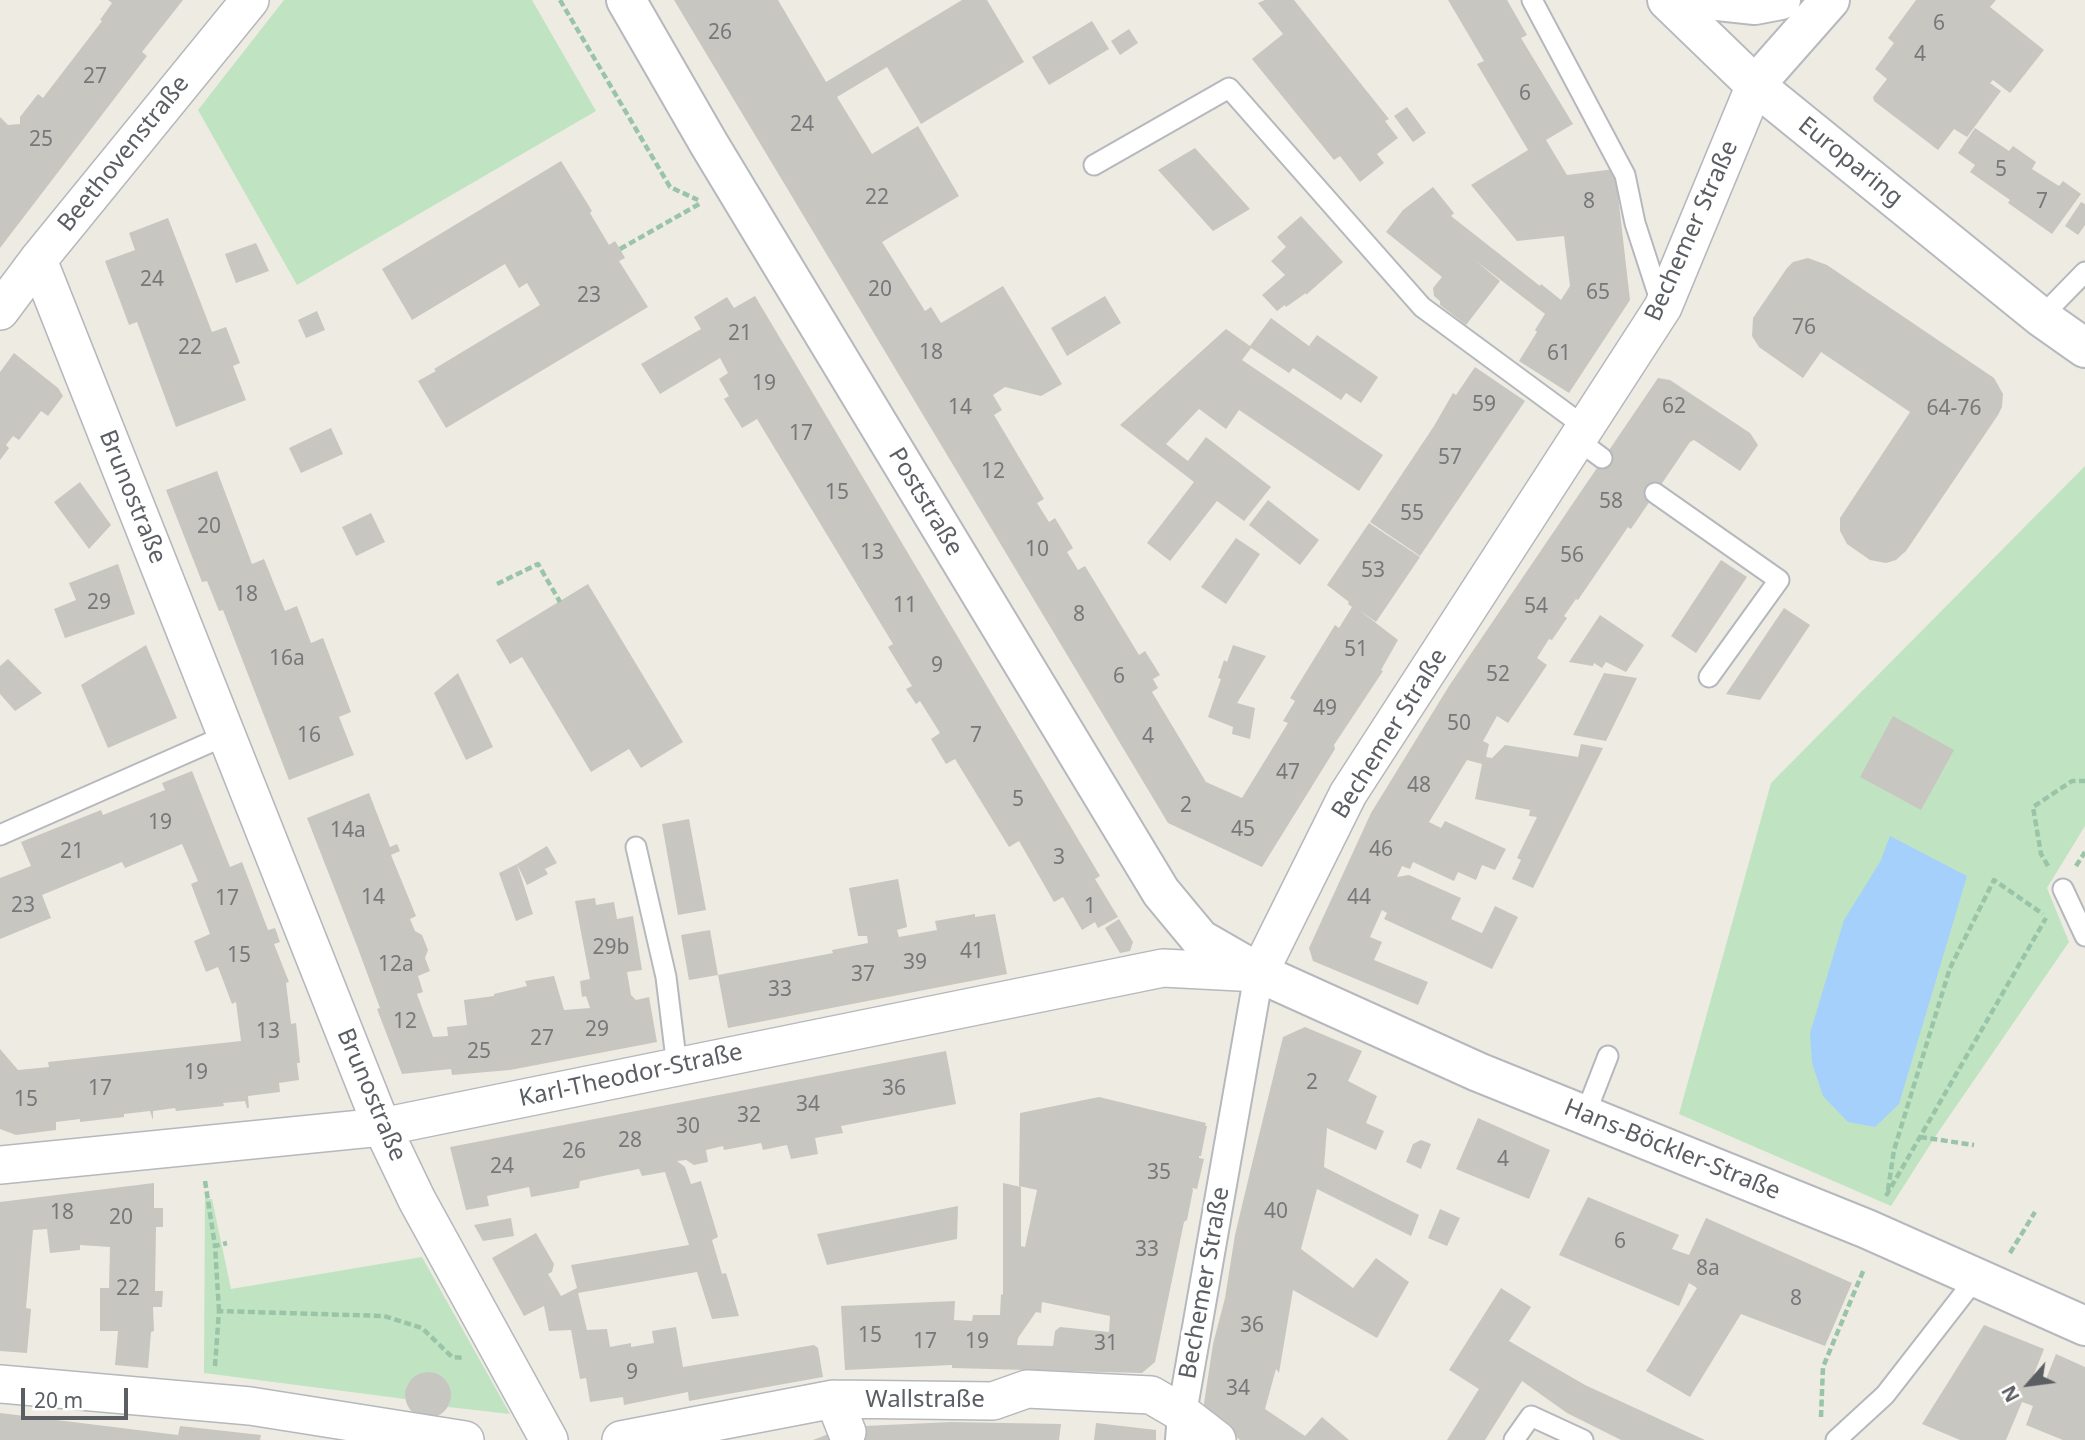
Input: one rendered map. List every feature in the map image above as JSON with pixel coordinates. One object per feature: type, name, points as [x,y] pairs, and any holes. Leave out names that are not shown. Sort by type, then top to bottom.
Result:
[{"type":"street","name":"Beethovenstraße","points":[[0,311],[38,260],[250,0]]},
{"type":"street","name":"Poststraße","points":[[626,0],[709,144],[1161,892],[1200,939],[1259,973]]},
{"type":"street","name":"Europaring","points":[[1667,0],[1755,85],[2041,317],[2085,348]]},
{"type":"street","points":[[1709,0],[1755,5],[1781,0]]},
{"type":"street","points":[[1755,85],[1830,0]]},
{"type":"street","name":"Bechemer Straße","points":[[1181,1426],[1259,973],[1348,794],[1588,442],[1663,307],[1755,85]]},
{"type":"street","name":"Brunostraße","points":[[38,260],[382,1127],[417,1200],[549,1440]]},
{"type":"street","name":"Karl-Theodor-Straße","points":[[0,1165],[382,1127],[1163,968],[1259,973]]},
{"type":"street","name":"Hans-Böckler-Straße","points":[[1259,973],[1478,1072],[1867,1229],[2085,1326]]},
{"type":"street","points":[[0,1384],[250,1406],[451,1439]]},
{"type":"street","name":"Wallstraße","points":[[621,1440],[993,1401],[1027,1390],[1151,1395],[1181,1426],[1217,1440]]},
{"type":"lane","points":[[1532,0],[1625,175],[1635,223],[1663,307]]},
{"type":"lane","points":[[1094,165],[1229,88],[1422,307],[1588,442]]},
{"type":"lane","points":[[2041,317],[2085,272]]},
{"type":"lane","points":[[1655,493],[1780,580],[1709,677]]},
{"type":"lane","points":[[0,835],[226,735]]},
{"type":"lane","points":[[636,846],[666,977],[677,1067]]},
{"type":"lane","points":[[2063,889],[2085,936]]},
{"type":"lane","points":[[1585,1115],[1608,1056]]},
{"type":"lane","points":[[1828,1434],[1885,1395],[1983,1281]]},
{"type":"lane","points":[[1514,1440],[1531,1416],[1583,1440]]},
{"type":"path","points":[[560,0],[670,187],[703,202],[709,212]]},
{"type":"path","points":[[620,249],[703,202]]},
{"type":"path","points":[[497,584],[538,564],[560,601]]},
{"type":"path","points":[[1828,1434],[1823,1367],[1865,1267],[1867,1229],[2063,889],[2041,854],[2033,807],[2072,781],[2085,781]]},
{"type":"path","points":[[1887,1195],[1894,1150],[1950,968],[1994,880],[2047,917]]},
{"type":"path","points":[[1920,1137],[1974,1145]]},
{"type":"path","points":[[206,1187],[215,1247],[219,1311],[213,1402]]},
{"type":"path","points":[[1983,1281],[2035,1212]]},
{"type":"path","points":[[215,1247],[227,1243]]},
{"type":"path","points":[[219,1311],[384,1317],[422,1328],[452,1357],[507,1363]]},
{"type":"green space","points":[[284,0],[532,0],[596,111],[297,285],[198,110]]},
{"type":"green space","points":[[2085,466],[2085,826],[2047,888],[2069,942],[1937,1134],[1891,1206],[1679,1114],[1771,783]]},
{"type":"green space","points":[[205,1199],[212,1199],[231,1289],[422,1257],[510,1414],[448,1407],[448,1386],[444,1379],[433,1373],[419,1374],[412,1379],[407,1385],[405,1399],[204,1373]]},
{"type":"water","points":[[1890,836],[1967,876],[1899,1104],[1875,1127],[1848,1122],[1823,1096],[1812,1063],[1810,1033],[1844,920],[1880,862]]},
{"type":"building","points":[[108,0],[183,0],[142,52],[147,56],[0,248],[0,117],[8,125],[20,124],[20,117],[38,94],[43,98],[102,21],[100,20],[112,3]]},
{"type":"building","points":[[674,0],[778,0],[826,82],[962,0],[987,0],[1024,62],[921,124],[887,67],[837,97],[872,154],[918,126],[959,196],[882,242],[925,311],[931,307],[941,323],[1003,286],[1062,384],[1041,396],[1005,387],[993,395],[1002,410],[994,415],[1044,499],[1037,503],[1049,522],[1055,518],[1073,548],[1067,552],[1078,570],[1085,566],[1139,655],[1145,651],[1160,675],[1153,679],[1158,688],[1152,692],[1206,782],[1242,798],[1288,723],[1283,721],[1295,701],[1290,698],[1335,625],[1339,628],[1352,607],[1327,585],[1369,523],[1420,557],[1376,622],[1359,610],[1398,640],[1381,670],[1383,671],[1334,745],[1335,749],[1262,867],[1168,823]]},
{"type":"building","points":[[1265,0],[1294,0],[1389,119],[1385,121],[1398,138],[1377,154],[1384,163],[1360,182],[1340,156],[1334,160],[1252,59],[1283,34],[1258,3]]},
{"type":"building","points":[[1448,0],[1507,0],[1527,35],[1521,38],[1573,124],[1546,140],[1567,175],[1615,169],[1630,300],[1569,393],[1519,361],[1545,314],[1476,261],[1500,281],[1466,325],[1440,305],[1440,301],[1434,296],[1433,288],[1442,277],[1386,232],[1403,210],[1433,187],[1454,213],[1451,216],[1540,286],[1541,284],[1561,300],[1570,286],[1564,236],[1517,241],[1471,185],[1528,150],[1477,64],[1484,61]]},
{"type":"building","points":[[1916,0],[1996,0],[1990,7],[2044,50],[2010,93],[1993,80],[1990,83],[2001,91],[1967,137],[1954,129],[1938,150],[1874,101],[1873,97],[1887,79],[1875,69],[1894,43],[1888,38]]},
{"type":"building","points":[[1092,21],[1109,49],[1049,85],[1032,57]]},
{"type":"building","points":[[1129,29],[1138,43],[1120,55],[1111,41]]},
{"type":"building","points":[[1407,107],[1426,133],[1413,142],[1394,116]]},
{"type":"building","points":[[1975,128],[2009,151],[2013,146],[2036,162],[2032,169],[2059,186],[2063,181],[2081,194],[2052,234],[1970,172],[1975,165],[1958,153]]},
{"type":"building","points":[[1195,148],[1250,209],[1213,231],[1158,170]]},
{"type":"building","points":[[561,161],[592,211],[590,213],[609,245],[615,241],[620,249],[625,258],[619,261],[648,307],[446,428],[418,381],[540,305],[527,283],[519,288],[505,264],[412,320],[382,269]]},
{"type":"building","points":[[2081,202],[2085,204],[2085,225],[2078,235],[2065,226]]},
{"type":"building","points":[[1301,216],[1343,262],[1306,295],[1277,311],[1262,295],[1285,275],[1271,261],[1286,247],[1277,237]]},
{"type":"building","points":[[168,218],[212,332],[226,327],[240,363],[233,366],[246,400],[176,427],[137,322],[129,325],[105,261],[135,250],[129,233]]},
{"type":"building","points":[[256,243],[269,271],[236,283],[225,254]]},
{"type":"building","points":[[1808,258],[1827,265],[1994,378],[2003,394],[1998,415],[1906,551],[1896,560],[1886,563],[1870,560],[1847,544],[1840,531],[1840,518],[1910,412],[1821,352],[1803,378],[1759,347],[1752,336],[1753,318],[1787,268],[1793,262]]},
{"type":"building","points":[[755,296],[1100,876],[1095,879],[1118,917],[1098,928],[1095,922],[1082,930],[1063,897],[1054,902],[1019,841],[1009,847],[955,759],[946,764],[931,739],[940,733],[920,701],[916,704],[906,689],[912,686],[888,647],[893,644],[757,419],[742,428],[724,399],[729,396],[719,379],[728,373],[720,358],[660,394],[641,364],[701,329],[694,317],[727,297],[734,308]]},
{"type":"building","points":[[1105,296],[1121,323],[1067,356],[1051,328]]},
{"type":"building","points":[[317,311],[325,330],[306,338],[298,320]]},
{"type":"building","points":[[1271,318],[1309,346],[1317,335],[1378,377],[1361,403],[1346,393],[1341,400],[1293,368],[1289,373],[1251,348],[1242,360],[1383,455],[1359,491],[1239,410],[1226,429],[1199,409],[1166,444],[1188,461],[1206,437],[1271,487],[1244,521],[1217,501],[1170,561],[1147,543],[1194,482],[1120,425],[1226,329],[1250,346]]},
{"type":"building","points":[[14,353],[58,388],[63,396],[48,416],[41,411],[19,440],[13,436],[6,445],[9,448],[0,460],[0,372]]},
{"type":"building","points":[[1475,367],[1525,401],[1420,556],[1370,522],[1453,393],[1456,395]]},
{"type":"building","points":[[1658,378],[1670,380],[1750,433],[1758,445],[1740,471],[1694,440],[1690,442],[1631,529],[1628,527],[1564,616],[1567,618],[1552,640],[1549,639],[1537,658],[1547,665],[1508,723],[1497,716],[1483,741],[1489,744],[1486,757],[1492,758],[1505,745],[1578,757],[1581,744],[1603,748],[1533,888],[1512,879],[1521,860],[1517,858],[1537,817],[1529,816],[1530,810],[1475,799],[1482,764],[1467,760],[1429,822],[1441,828],[1445,821],[1506,849],[1495,870],[1482,865],[1476,880],[1458,872],[1454,881],[1413,862],[1410,869],[1402,866],[1397,877],[1409,875],[1461,898],[1451,919],[1482,933],[1495,906],[1518,917],[1492,969],[1384,919],[1387,913],[1382,910],[1370,937],[1382,942],[1374,960],[1428,982],[1418,1005],[1313,961],[1309,948],[1371,813],[1449,686]]},
{"type":"building","points":[[331,428],[343,454],[301,473],[289,448]]},
{"type":"building","points":[[217,471],[252,564],[264,559],[285,611],[297,606],[311,643],[323,638],[351,712],[339,717],[354,755],[289,780],[223,610],[219,611],[207,581],[202,582],[166,490]]},
{"type":"building","points":[[80,482],[111,525],[89,549],[54,502]]},
{"type":"building","points":[[1268,500],[1319,540],[1300,565],[1249,525]]},
{"type":"building","points":[[371,513],[385,542],[356,556],[342,527]]},
{"type":"building","points":[[1236,538],[1260,554],[1226,604],[1201,587]]},
{"type":"building","points":[[1721,560],[1747,577],[1696,653],[1671,636]]},
{"type":"building","points":[[118,564],[135,614],[65,638],[54,609],[76,600],[69,583]]},
{"type":"building","points":[[588,584],[683,742],[641,768],[629,749],[591,772],[522,657],[510,664],[496,640]]},
{"type":"building","points":[[1784,608],[1810,625],[1760,700],[1726,694]]},
{"type":"building","points":[[1600,615],[1644,645],[1626,672],[1606,662],[1602,668],[1594,663],[1593,666],[1569,662]]},
{"type":"building","points":[[146,645],[177,718],[108,748],[81,685]]},
{"type":"building","points":[[1233,645],[1266,656],[1237,703],[1255,708],[1250,739],[1232,734],[1233,727],[1208,717],[1221,679],[1218,678],[1224,660],[1227,662]]},
{"type":"building","points":[[8,659],[42,693],[15,711],[0,694],[0,666]]},
{"type":"building","points":[[458,673],[493,747],[466,760],[434,693]]},
{"type":"building","points":[[1604,673],[1637,678],[1606,741],[1573,735]]},
{"type":"building","points":[[1893,716],[1954,750],[1921,810],[1860,777]]},
{"type":"building","points":[[192,771],[230,867],[242,862],[268,930],[275,928],[280,942],[274,944],[289,982],[286,983],[291,1024],[296,1023],[299,1080],[279,1083],[280,1092],[248,1096],[249,1108],[245,1101],[223,1103],[224,1106],[153,1111],[153,1120],[150,1111],[124,1114],[124,1117],[80,1122],[80,1119],[56,1122],[56,1130],[16,1135],[0,1129],[0,1049],[18,1070],[49,1067],[48,1062],[241,1041],[236,1002],[232,1004],[218,967],[206,972],[194,941],[210,934],[191,884],[198,881],[182,844],[125,868],[122,862],[42,895],[51,918],[0,939],[0,878],[31,866],[21,842],[101,810],[103,815],[165,790],[162,783]]},
{"type":"building","points":[[369,793],[390,847],[397,844],[400,851],[391,855],[416,916],[410,919],[415,931],[422,935],[428,950],[425,958],[430,971],[418,976],[423,992],[417,994],[433,1037],[448,1036],[447,1027],[467,1025],[464,1000],[494,996],[527,986],[525,981],[554,976],[564,1010],[590,1008],[586,996],[582,997],[580,981],[590,979],[575,901],[595,898],[596,905],[614,902],[617,919],[633,916],[642,970],[627,972],[631,995],[636,1000],[649,997],[657,1042],[510,1070],[452,1075],[451,1069],[402,1074],[357,946],[307,818]]},
{"type":"building","points":[[689,819],[706,910],[678,915],[662,824]]},
{"type":"building","points":[[547,846],[557,863],[545,869],[548,874],[527,885],[517,864]]},
{"type":"building","points":[[517,864],[533,914],[516,921],[499,873]]},
{"type":"building","points":[[898,879],[907,927],[897,930],[899,937],[937,930],[935,921],[975,914],[975,917],[995,914],[1007,974],[728,1028],[718,975],[833,953],[832,950],[868,943],[867,936],[858,936],[849,888]]},
{"type":"building","points":[[1119,919],[1133,942],[1130,951],[1120,953],[1105,928]]},
{"type":"building","points":[[710,930],[718,975],[689,980],[681,935]]},
{"type":"building","points":[[1305,1027],[1362,1051],[1348,1081],[1377,1096],[1366,1123],[1384,1131],[1376,1150],[1327,1128],[1324,1167],[1419,1215],[1411,1236],[1317,1189],[1301,1249],[1353,1288],[1376,1258],[1409,1282],[1377,1338],[1293,1290],[1279,1373],[1276,1369],[1265,1409],[1305,1436],[1322,1417],[1349,1440],[1240,1440],[1203,1410],[1213,1344],[1225,1298],[1235,1235],[1283,1037]]},
{"type":"building","points":[[946,1051],[956,1104],[841,1126],[843,1133],[815,1138],[818,1154],[791,1159],[787,1145],[763,1150],[761,1143],[724,1150],[723,1146],[706,1150],[708,1162],[694,1165],[686,1160],[677,1161],[685,1167],[691,1184],[701,1181],[718,1237],[712,1240],[722,1274],[726,1273],[739,1316],[712,1319],[697,1272],[578,1293],[587,1330],[607,1329],[610,1347],[654,1343],[652,1331],[676,1327],[683,1367],[814,1345],[818,1348],[823,1377],[689,1401],[688,1392],[624,1405],[623,1397],[590,1402],[586,1378],[580,1379],[571,1330],[549,1331],[544,1306],[524,1316],[492,1258],[536,1233],[554,1264],[552,1272],[548,1274],[561,1296],[577,1288],[571,1265],[689,1245],[665,1172],[642,1176],[639,1169],[580,1181],[579,1188],[531,1197],[529,1187],[487,1196],[489,1206],[466,1210],[450,1147]]},
{"type":"building","points":[[1099,1097],[1206,1123],[1199,1156],[1204,1159],[1197,1189],[1192,1188],[1155,1362],[1142,1373],[952,1368],[952,1365],[845,1370],[841,1306],[955,1301],[954,1320],[972,1321],[973,1315],[1000,1315],[1001,1294],[1003,1295],[1003,1183],[1021,1187],[1021,1246],[1025,1247],[1037,1190],[1019,1186],[1020,1113]],"holes":[[[1042,1302],[1110,1316],[1109,1332],[1060,1327],[1055,1331],[1053,1346],[1017,1345],[1018,1338],[1036,1312],[1041,1313]]]},
{"type":"building","points":[[1478,1118],[1550,1150],[1529,1199],[1456,1169]]},
{"type":"building","points":[[1421,1140],[1431,1144],[1421,1169],[1406,1162],[1413,1144]]},
{"type":"building","points":[[154,1183],[154,1208],[163,1208],[163,1227],[156,1227],[155,1291],[163,1291],[162,1307],[153,1307],[154,1331],[151,1332],[148,1368],[115,1365],[118,1331],[100,1331],[100,1288],[109,1288],[110,1247],[80,1245],[80,1250],[50,1253],[47,1229],[33,1230],[26,1308],[31,1309],[27,1353],[0,1351],[0,1202]]},
{"type":"building","points":[[1588,1197],[1679,1235],[1672,1249],[1689,1255],[1706,1218],[1852,1283],[1825,1346],[1741,1314],[1690,1397],[1646,1371],[1697,1288],[1689,1283],[1679,1306],[1559,1255]]},
{"type":"building","points":[[958,1206],[957,1239],[827,1265],[817,1234]]},
{"type":"building","points":[[1440,1209],[1460,1218],[1447,1246],[1428,1238]]},
{"type":"building","points":[[511,1218],[514,1236],[483,1241],[474,1225]]},
{"type":"building","points":[[1501,1288],[1531,1307],[1509,1341],[1585,1385],[1705,1440],[1621,1440],[1567,1413],[1522,1381],[1485,1440],[1447,1440],[1479,1389],[1449,1370]]},
{"type":"building","points":[[1984,1325],[2044,1349],[2034,1374],[2046,1379],[2056,1354],[2085,1367],[2085,1440],[2063,1440],[2026,1425],[2033,1406],[2022,1402],[2006,1440],[1960,1440],[1922,1424]]},
{"type":"building","points":[[428,1372],[444,1379],[451,1395],[444,1411],[428,1418],[412,1411],[405,1395],[412,1379]]},
{"type":"building","points":[[0,1413],[178,1435],[180,1426],[261,1435],[260,1440],[0,1440]]},
{"type":"building","points":[[951,1422],[1061,1424],[1059,1440],[813,1440],[834,1432],[837,1437],[865,1426]]},
{"type":"building","points":[[1096,1423],[1156,1430],[1156,1440],[1094,1440]]}]
